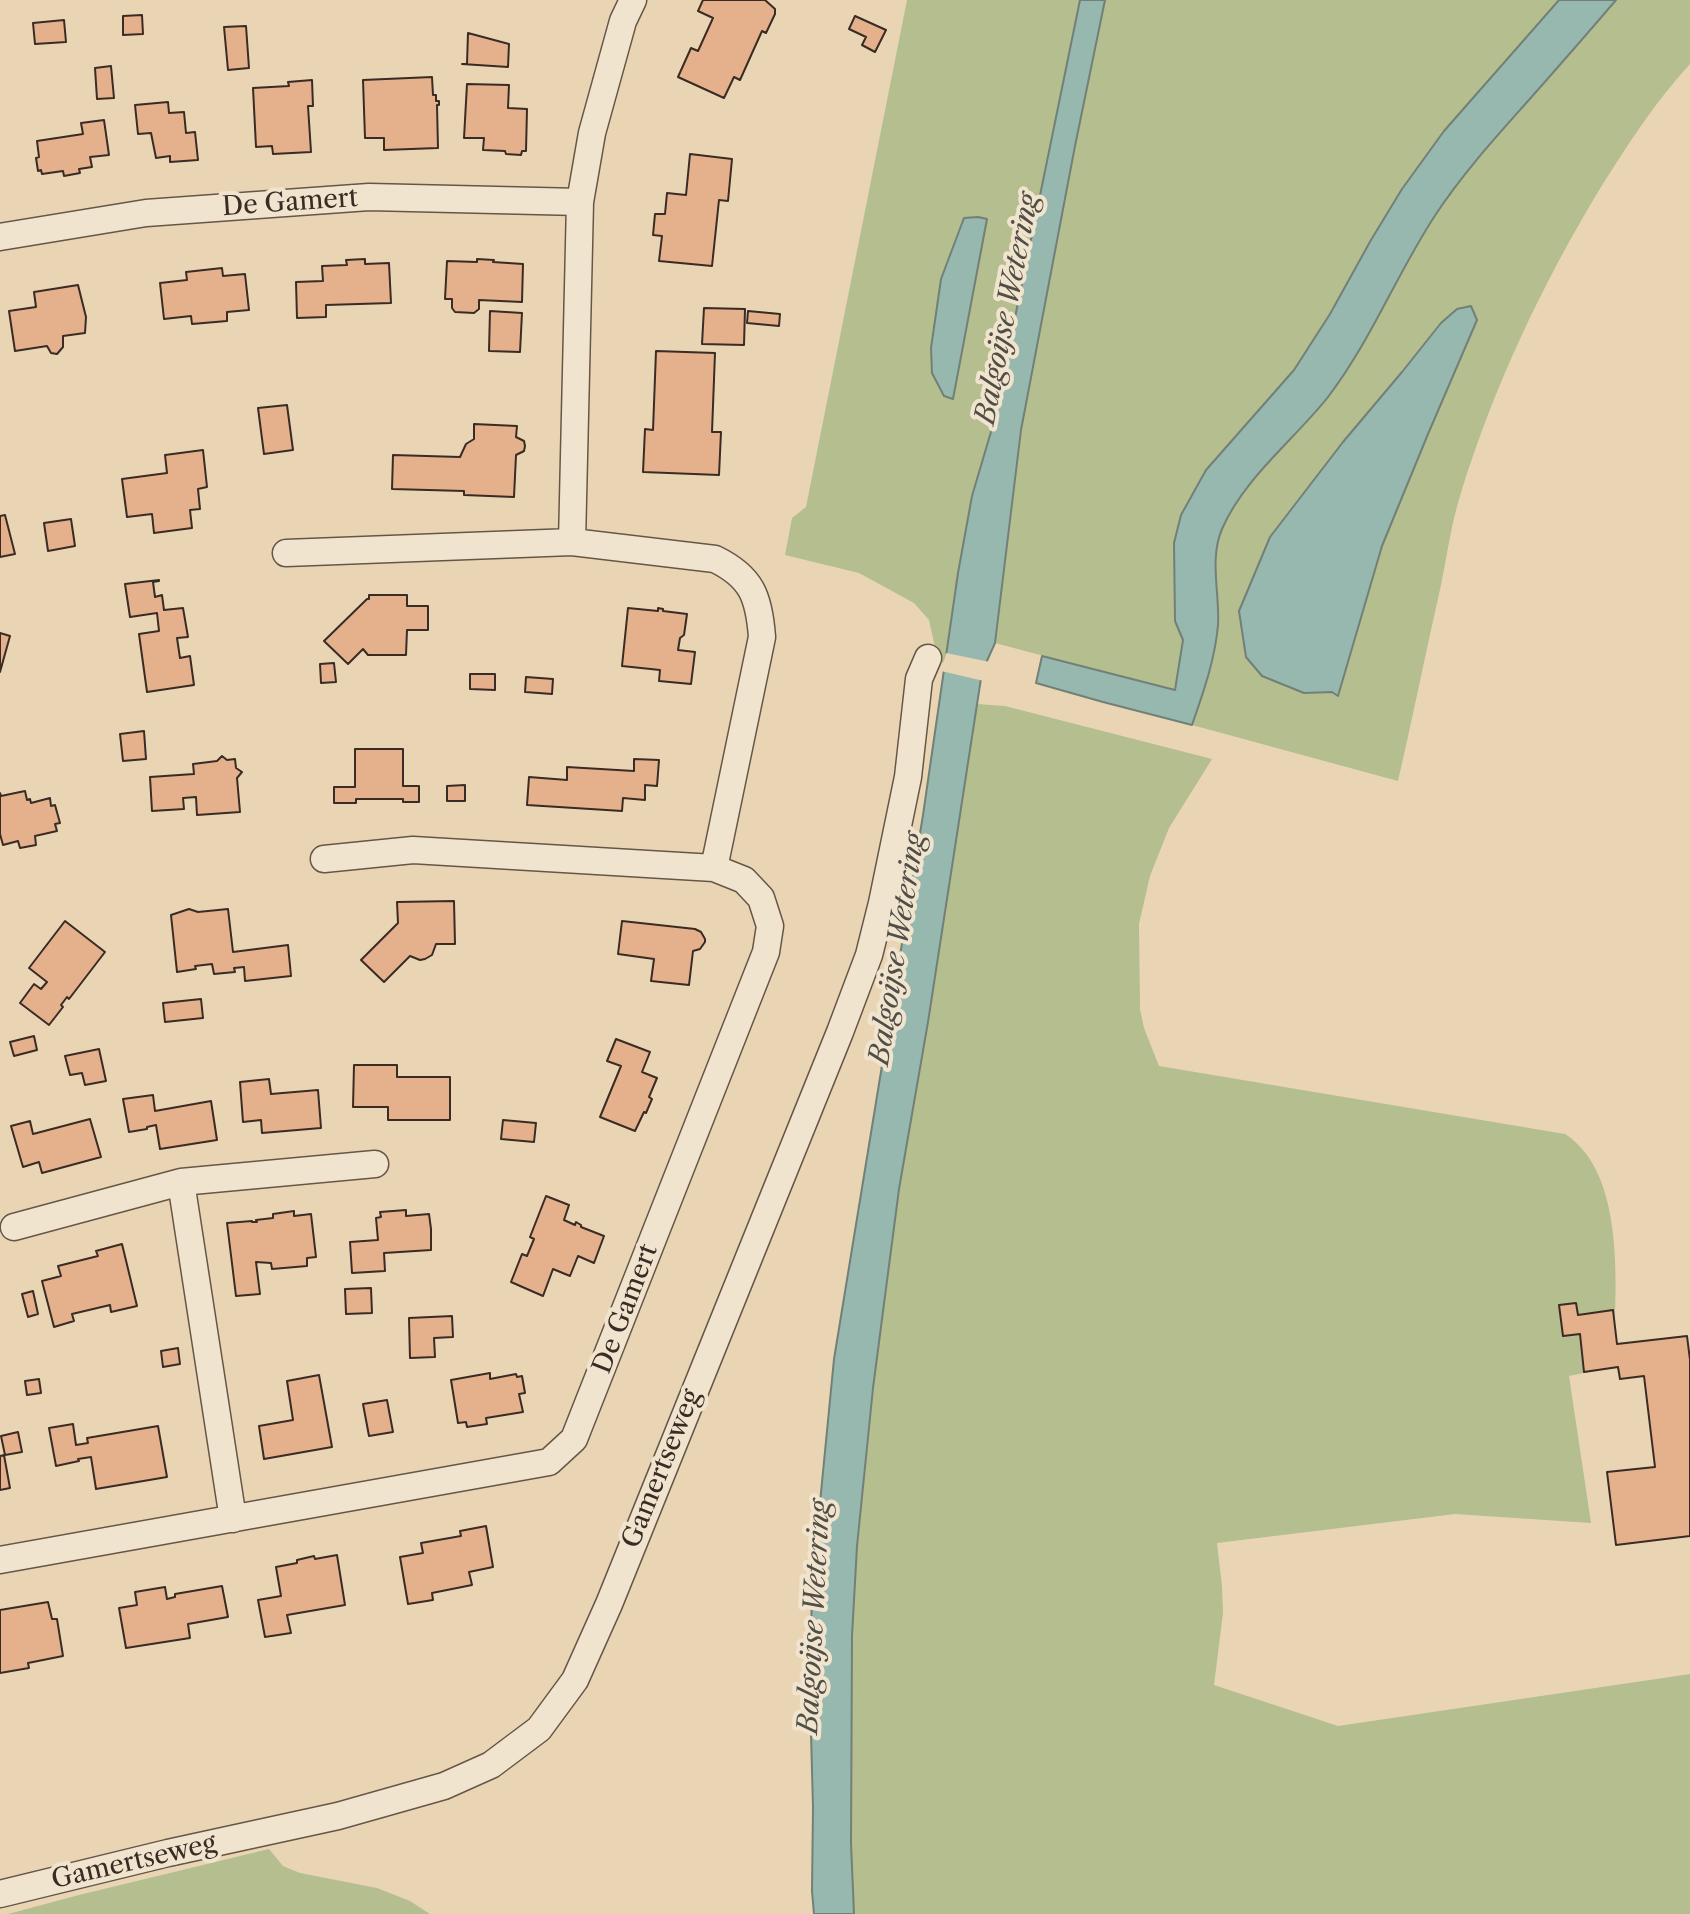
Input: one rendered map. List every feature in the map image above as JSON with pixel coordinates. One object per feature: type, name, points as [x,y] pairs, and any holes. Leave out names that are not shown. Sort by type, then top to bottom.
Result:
[{"type":"street","points":[[572,542],[580,202],[592,133],[623,21],[633,0]]},
{"type":"street","name":"De Gamert","points":[[1,233],[146,213],[369,197],[580,202]]},
{"type":"street","points":[[286,553],[572,542],[715,559],[731,567],[749,585],[760,607],[762,637],[714,868]]},
{"type":"street","name":"Gamertseweg","points":[[0,1894],[338,1816],[444,1786],[491,1765],[539,1729],[575,1680],[609,1604],[864,968],[882,903],[908,777],[919,679],[928,658]]},
{"type":"street","name":"De Gamert","points":[[0,1560],[549,1462],[574,1439],[766,952],[770,926],[761,898],[744,880],[714,868],[413,850],[324,859]]},
{"type":"street","points":[[14,1227],[181,1182],[375,1164]]},
{"type":"street","points":[[181,1182],[233,1519]]},
{"type":"green space","points":[[907,0],[1080,0],[993,425],[972,496],[945,663],[938,661],[929,620],[914,603],[859,573],[785,555],[792,518],[806,507]],"holes":[[[964,218],[932,373],[931,348],[941,279]]]},
{"type":"green space","points":[[1105,0],[1559,0],[1444,131],[1402,189],[1294,370],[1206,470],[1181,515],[1174,543],[1175,621],[1183,640],[1176,691],[995,643],[1021,430]]},
{"type":"green space","points":[[1616,0],[1690,0],[1690,64],[1654,108],[1601,187],[1539,299],[1504,376],[1457,507],[1398,781],[1192,725],[1214,651],[1218,625],[1216,552],[1231,510],[1256,476],[1328,397],[1371,330],[1422,237],[1457,184]],"holes":[[[1441,323],[1428,434],[1382,546],[1337,695],[1239,611],[1270,537]]]},
{"type":"green space","points":[[977,704],[1005,706],[1212,759],[1169,828],[1150,876],[1139,924],[1140,1009],[1159,1066],[1565,1134],[1586,1153],[1600,1178],[1609,1208],[1616,1275],[1613,1367],[1569,1376],[1591,1523],[1455,1514],[1217,1543],[1223,1613],[1214,1685],[1338,1726],[1690,1674],[1690,1914],[854,1914],[851,1843],[852,1636],[857,1546],[873,1389],[899,1189]]},
{"type":"green space","points":[[269,1849],[283,1866],[300,1873],[377,1888],[410,1901],[430,1914],[8,1914],[79,1895]]},
{"type":"water","name":"Balgoijse Wetering","points":[[1080,0],[1105,0],[1021,430],[995,643],[982,672],[899,1189],[873,1388],[857,1546],[852,1636],[851,1843],[854,1914],[814,1914],[810,1697],[812,1585],[834,1359],[923,815],[958,573],[972,496],[993,425]]},
{"type":"water","points":[[1559,0],[1616,0],[1457,184],[1422,237],[1371,330],[1328,397],[1256,476],[1231,510],[1216,552],[1216,638],[1192,725],[1036,683],[1042,656],[1175,690],[1183,640],[1175,621],[1174,543],[1181,515],[1206,470],[1294,370],[1402,189],[1444,131]]},
{"type":"water","points":[[964,218],[987,219],[953,399],[944,396],[932,373],[931,348],[941,279]]},
{"type":"water","points":[[1471,306],[1477,320],[1382,546],[1338,696],[1332,692],[1304,693],[1262,676],[1246,657],[1239,611],[1270,537],[1441,323],[1457,309]]},
{"type":"pier","points":[[946,653],[990,662],[984,681],[941,671]]},
{"type":"building","points":[[703,0],[765,0],[775,9],[766,33],[762,31],[740,80],[734,77],[724,98],[678,77],[691,48],[698,51],[713,18],[698,11]]},
{"type":"building","points":[[142,15],[143,34],[123,35],[123,16]]},
{"type":"building","points":[[855,16],[886,30],[875,52],[862,45],[866,37],[849,29]]},
{"type":"building","points":[[64,20],[66,42],[35,44],[33,23]]},
{"type":"building","points":[[246,26],[249,68],[228,70],[224,27]]},
{"type":"building","points":[[468,33],[509,44],[508,67],[462,64],[467,64]]},
{"type":"building","points":[[111,66],[114,98],[97,99],[95,68]]},
{"type":"building","points":[[432,77],[433,95],[439,101],[438,148],[384,150],[384,138],[365,138],[363,80]]},
{"type":"building","points":[[312,80],[313,106],[308,106],[311,152],[273,154],[272,146],[256,147],[253,88],[289,86],[288,82]]},
{"type":"building","points":[[467,84],[509,85],[508,108],[527,109],[526,151],[522,151],[521,155],[483,150],[484,138],[464,138]]},
{"type":"building","points":[[168,102],[169,113],[184,112],[186,133],[195,132],[198,160],[170,162],[170,156],[156,158],[151,133],[138,134],[135,105]]},
{"type":"building","points":[[104,120],[109,155],[90,157],[92,167],[79,169],[80,173],[64,176],[63,171],[42,174],[41,170],[38,171],[37,141],[83,134],[81,123]]},
{"type":"building","points":[[690,154],[732,159],[728,201],[719,200],[712,266],[659,261],[662,236],[653,235],[655,214],[665,214],[667,193],[686,195]]},
{"type":"building","points":[[365,259],[365,264],[389,263],[391,303],[326,305],[326,317],[297,318],[296,282],[323,281],[322,266],[347,265],[346,260]]},
{"type":"building","points":[[477,259],[523,264],[522,302],[479,300],[479,309],[474,313],[455,312],[452,299],[445,299],[447,261],[477,262]]},
{"type":"building","points":[[222,268],[223,276],[245,274],[249,310],[227,312],[227,321],[192,324],[191,316],[164,319],[160,283],[187,280],[186,272]]},
{"type":"building","points":[[78,285],[86,317],[85,333],[63,336],[63,347],[57,354],[51,353],[47,346],[15,351],[9,311],[36,307],[34,292]]},
{"type":"building","points":[[704,308],[745,309],[744,345],[702,344]]},
{"type":"building","points":[[490,311],[522,313],[520,352],[489,351]]},
{"type":"building","points":[[748,311],[780,314],[779,326],[747,323]]},
{"type":"building","points":[[656,351],[715,353],[712,432],[721,432],[719,475],[643,472],[645,429],[653,430]]},
{"type":"building","points":[[287,405],[293,450],[264,454],[258,408]]},
{"type":"building","points":[[474,424],[517,426],[516,437],[524,441],[525,446],[524,451],[516,455],[514,497],[464,495],[464,491],[392,489],[393,455],[460,457],[466,444],[474,439]]},
{"type":"building","points":[[203,450],[207,487],[198,489],[200,509],[190,510],[192,528],[154,533],[152,514],[127,517],[122,479],[167,473],[165,455]]},
{"type":"building","points":[[5,515],[15,554],[0,557],[0,516]]},
{"type":"building","points":[[71,519],[75,546],[48,551],[44,523]]},
{"type":"building","points":[[159,580],[153,582],[155,597],[162,595],[164,610],[183,608],[188,637],[177,638],[180,658],[190,656],[194,685],[147,692],[139,634],[159,631],[157,613],[130,617],[125,584]]},
{"type":"building","points":[[369,595],[407,595],[407,606],[428,606],[428,630],[407,630],[406,655],[368,655],[363,649],[348,664],[324,641],[369,599]]},
{"type":"building","points":[[628,608],[658,611],[658,608],[687,614],[678,650],[695,652],[691,684],[659,681],[660,670],[622,666]]},
{"type":"building","points":[[0,633],[10,636],[0,672]]},
{"type":"building","points":[[334,663],[336,682],[321,683],[320,664]]},
{"type":"building","points":[[470,674],[495,674],[495,690],[470,689]]},
{"type":"building","points":[[526,677],[553,679],[552,694],[525,692]]},
{"type":"building","points":[[144,731],[146,759],[123,761],[120,734]]},
{"type":"building","points":[[355,749],[403,749],[403,786],[419,786],[419,802],[356,799],[356,803],[334,803],[334,787],[355,787]]},
{"type":"building","points":[[222,756],[227,760],[235,759],[236,768],[242,772],[237,778],[240,812],[197,815],[196,797],[183,798],[184,809],[152,811],[150,777],[194,774],[193,764],[217,761]]},
{"type":"building","points":[[634,759],[659,760],[657,786],[645,785],[645,800],[623,798],[622,811],[527,805],[529,777],[567,780],[567,767],[634,771]]},
{"type":"building","points":[[465,785],[465,801],[447,801],[447,786]]},
{"type":"building","points":[[25,791],[31,803],[50,798],[60,823],[55,824],[57,831],[35,836],[36,845],[20,848],[18,841],[3,845],[0,793],[1,796]]},
{"type":"building","points":[[454,901],[455,944],[436,944],[432,955],[425,959],[410,956],[384,982],[361,960],[398,923],[397,902]]},
{"type":"building","points":[[189,909],[198,912],[228,909],[233,952],[288,945],[291,976],[245,981],[244,967],[234,968],[235,972],[214,974],[212,964],[177,972],[171,915]]},
{"type":"building","points":[[65,921],[105,952],[69,999],[67,997],[49,1025],[20,1003],[34,984],[41,989],[47,982],[29,968]]},
{"type":"building","points":[[622,921],[701,932],[705,942],[700,949],[693,951],[689,985],[651,981],[654,959],[618,954]]},
{"type":"building","points":[[201,999],[203,1018],[165,1022],[163,1003]]},
{"type":"building","points":[[34,1036],[37,1050],[14,1056],[10,1042]]},
{"type":"building","points":[[616,1039],[650,1052],[642,1072],[657,1078],[649,1097],[652,1099],[635,1131],[600,1117],[621,1066],[607,1061]]},
{"type":"building","points":[[99,1049],[106,1081],[85,1085],[82,1073],[70,1075],[65,1056]]},
{"type":"building","points":[[354,1065],[397,1065],[397,1077],[450,1077],[450,1120],[388,1120],[388,1107],[353,1107]]},
{"type":"building","points":[[269,1079],[271,1094],[318,1090],[321,1128],[262,1133],[261,1120],[243,1122],[240,1082]]},
{"type":"building","points":[[153,1095],[155,1111],[211,1101],[217,1140],[160,1149],[156,1125],[129,1132],[123,1099]]},
{"type":"building","points":[[90,1119],[101,1157],[42,1173],[39,1162],[23,1167],[11,1126],[30,1121],[33,1134]]},
{"type":"building","points":[[503,1120],[536,1123],[534,1142],[501,1139]]},
{"type":"building","points":[[546,1196],[569,1205],[564,1220],[575,1225],[576,1222],[604,1236],[594,1263],[578,1256],[570,1276],[553,1269],[543,1296],[511,1282],[522,1254],[527,1256],[534,1239],[530,1237]]},
{"type":"building","points":[[406,1210],[406,1216],[429,1214],[431,1250],[384,1253],[385,1271],[352,1273],[350,1242],[378,1240],[376,1218],[381,1217],[380,1212]]},
{"type":"building","points":[[294,1211],[294,1216],[311,1214],[316,1257],[307,1258],[307,1266],[272,1269],[271,1263],[256,1262],[260,1294],[236,1296],[227,1223],[257,1222],[273,1218],[273,1214]]},
{"type":"building","points":[[122,1244],[137,1306],[111,1312],[110,1305],[72,1314],[74,1321],[54,1327],[42,1281],[61,1276],[58,1266],[98,1256],[96,1251]]},
{"type":"building","points":[[371,1288],[372,1313],[346,1314],[345,1289]]},
{"type":"building","points":[[33,1291],[38,1314],[28,1317],[22,1294]]},
{"type":"building","points":[[1576,1303],[1578,1315],[1613,1310],[1617,1344],[1687,1336],[1690,1360],[1690,1536],[1616,1545],[1607,1472],[1655,1467],[1644,1376],[1620,1379],[1618,1367],[1584,1372],[1580,1334],[1563,1336],[1559,1305]]},
{"type":"building","points":[[452,1316],[453,1337],[434,1338],[435,1357],[410,1358],[409,1318]]},
{"type":"building","points":[[178,1348],[180,1364],[163,1367],[161,1351]]},
{"type":"building","points":[[490,1373],[490,1379],[516,1374],[517,1377],[522,1376],[525,1393],[519,1394],[523,1412],[486,1418],[487,1424],[467,1427],[466,1422],[458,1423],[451,1380]]},
{"type":"building","points":[[319,1375],[332,1447],[264,1459],[259,1426],[293,1420],[287,1381]]},
{"type":"building","points":[[39,1379],[41,1393],[27,1395],[25,1381]]},
{"type":"building","points":[[387,1400],[393,1432],[369,1436],[363,1404]]},
{"type":"building","points":[[73,1424],[76,1445],[88,1443],[87,1438],[158,1426],[167,1477],[96,1489],[91,1457],[56,1466],[49,1428]]},
{"type":"building","points":[[18,1432],[22,1452],[5,1455],[1,1436]]},
{"type":"building","points":[[4,1455],[10,1488],[0,1490],[0,1456]]},
{"type":"building","points":[[486,1526],[493,1567],[469,1572],[472,1585],[432,1593],[433,1600],[408,1604],[400,1557],[423,1553],[421,1543],[461,1536],[460,1531]]},
{"type":"building","points":[[337,1555],[345,1605],[287,1615],[291,1633],[265,1637],[258,1600],[281,1596],[276,1567],[314,1556],[315,1559]]},
{"type":"building","points":[[222,1586],[228,1617],[188,1624],[190,1638],[126,1648],[119,1608],[137,1605],[135,1592],[165,1587],[167,1599],[175,1597],[175,1594]]},
{"type":"building","points":[[48,1602],[52,1619],[57,1619],[63,1656],[28,1663],[29,1668],[0,1673],[0,1610]]}]
